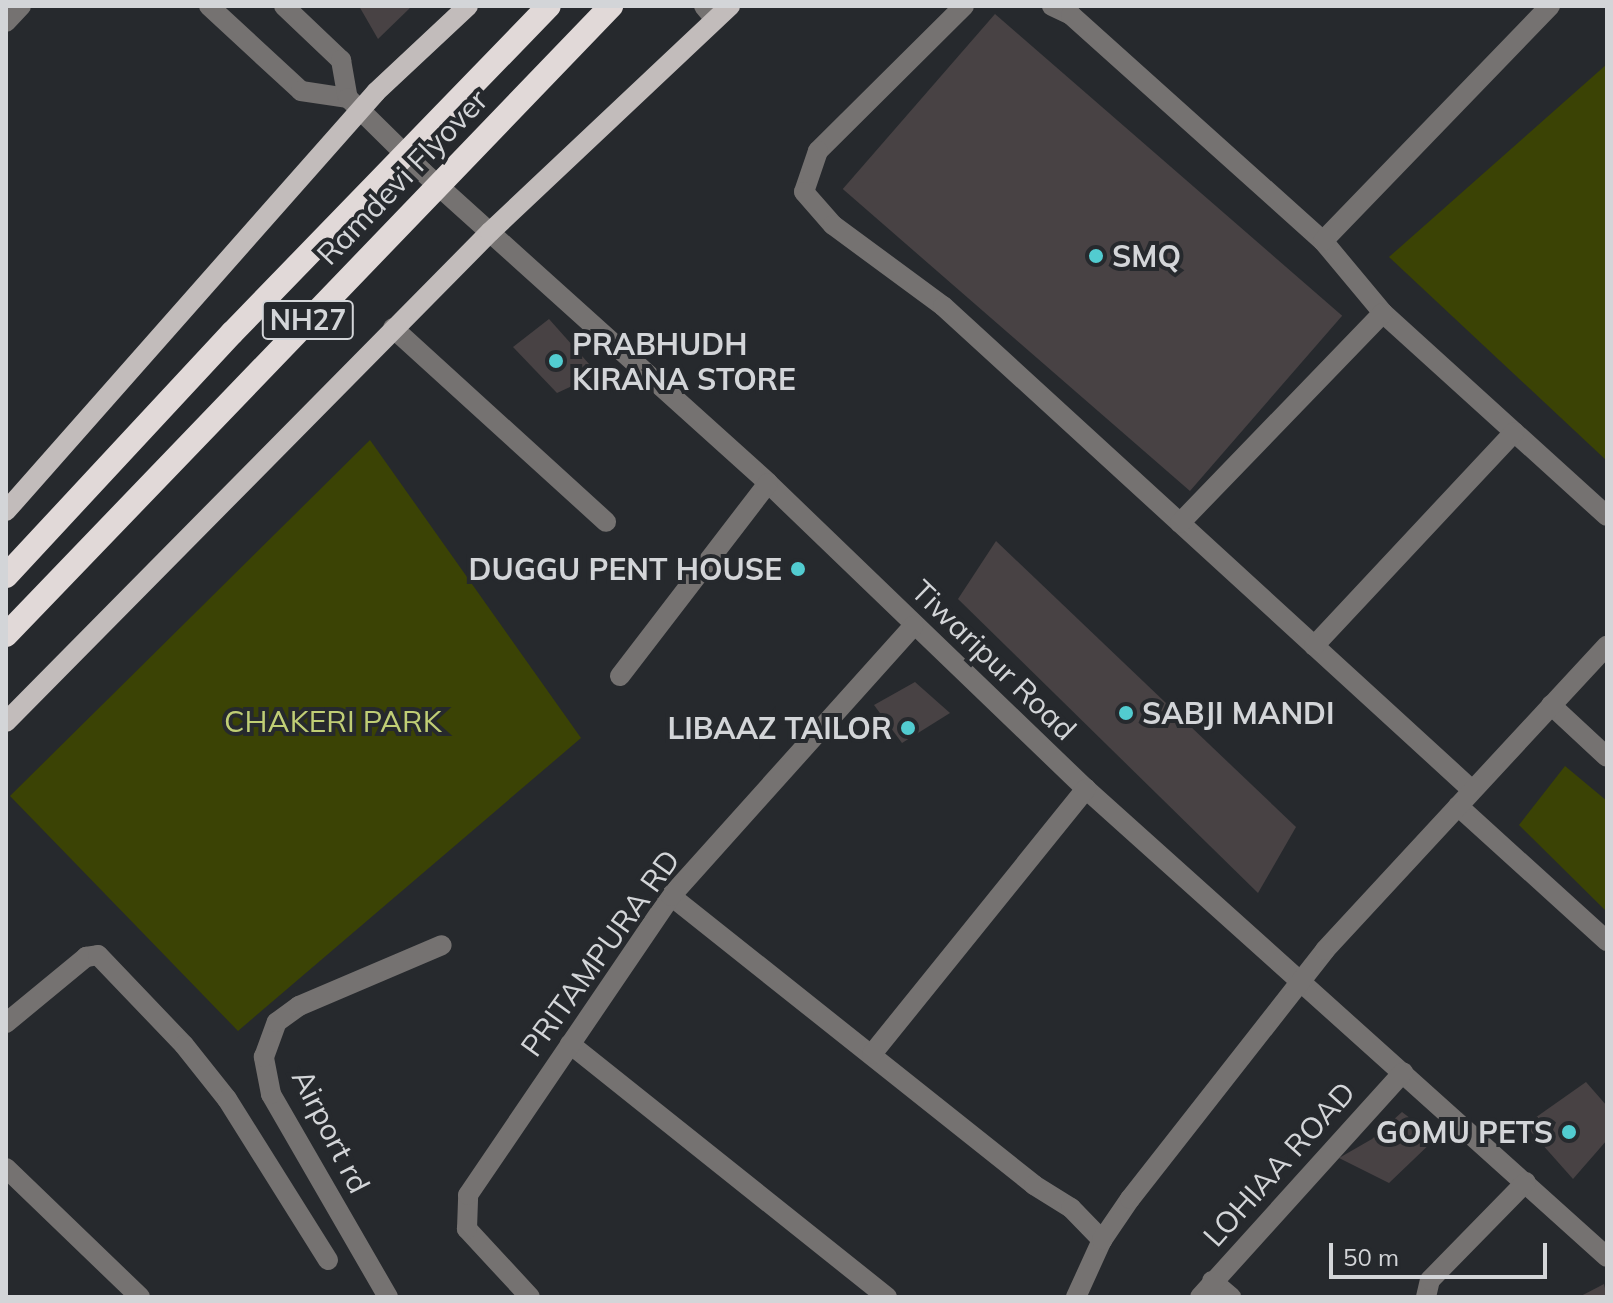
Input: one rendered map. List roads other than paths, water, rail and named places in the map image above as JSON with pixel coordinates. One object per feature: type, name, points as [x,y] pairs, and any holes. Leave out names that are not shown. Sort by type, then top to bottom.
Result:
[{"type":"highway","name":"Ramdevi Flyover","points":[[6,576],[232,333],[549,6]]},
{"type":"highway","name":"Ramdevi Flyover","points":[[6,635],[611,6]]},
{"type":"main road","points":[[6,511],[354,104],[468,6]]},
{"type":"main road","points":[[6,722],[393,328],[716,10]]},
{"type":"street","points":[[6,22],[21,6]]},
{"type":"street","points":[[209,6],[301,91],[354,104]]},
{"type":"street","points":[[284,6],[341,60],[354,104]]},
{"type":"street","points":[[964,6],[818,151],[804,192],[833,225],[943,306],[1472,790]]},
{"type":"street","points":[[1052,6],[1076,10],[1323,241],[1383,313],[1607,516]]},
{"type":"street","points":[[1323,241],[1550,6]]},
{"type":"street","name":"Tiwaripur Road","points":[[354,104],[490,232],[768,483],[913,626],[1086,789],[1607,1257]]},
{"type":"street","points":[[1180,523],[1383,313]]},
{"type":"street","points":[[393,328],[606,522]]},
{"type":"street","points":[[1314,646],[1514,432]]},
{"type":"street","points":[[620,676],[768,483]]},
{"type":"street","name":"PRITAMPURA RD","points":[[530,1297],[467,1229],[464,1216],[468,1195],[671,896],[913,626]]},
{"type":"street","points":[[1076,1297],[1102,1240],[1301,979],[1607,645]]},
{"type":"street","points":[[1551,705],[1607,757]]},
{"type":"street","points":[[872,1054],[1086,789]]},
{"type":"street","points":[[1458,806],[1607,941]]},
{"type":"street","points":[[671,896],[1034,1185],[1071,1208],[1102,1240]]},
{"type":"street","name":"Airport rd","points":[[388,1297],[271,1094],[264,1057],[277,1022],[299,1006],[442,945]]},
{"type":"street","points":[[6,1023],[74,965],[98,955],[184,1045],[227,1099],[328,1260]]},
{"type":"street","points":[[570,1044],[887,1297]]},
{"type":"street","name":"LOHIAA ROAD","points":[[1206,1289],[1403,1072]]},
{"type":"street","points":[[6,1168],[140,1297]]},
{"type":"street","points":[[1426,1297],[1430,1280],[1526,1182]]},
{"type":"street","points":[[1206,1289],[1231,1297]]},
{"type":"place","name":"SMQ","points":[[1096,256]]},
{"type":"place","name":"PRABHUDH KIRANA STORE","points":[[556,361]]},
{"type":"place","name":"DUGGU PENT HOUSE","points":[[798,569]]},
{"type":"place","name":"SABJI MANDI","points":[[1126,713]]},
{"type":"place","name":"LIBAAZ TAILOR","points":[[908,728]]},
{"type":"place","name":"GOMU PETS","points":[[1569,1132]]},
{"type":"park label","name":"CHAKERI PARK","points":[[333,721]]}]
